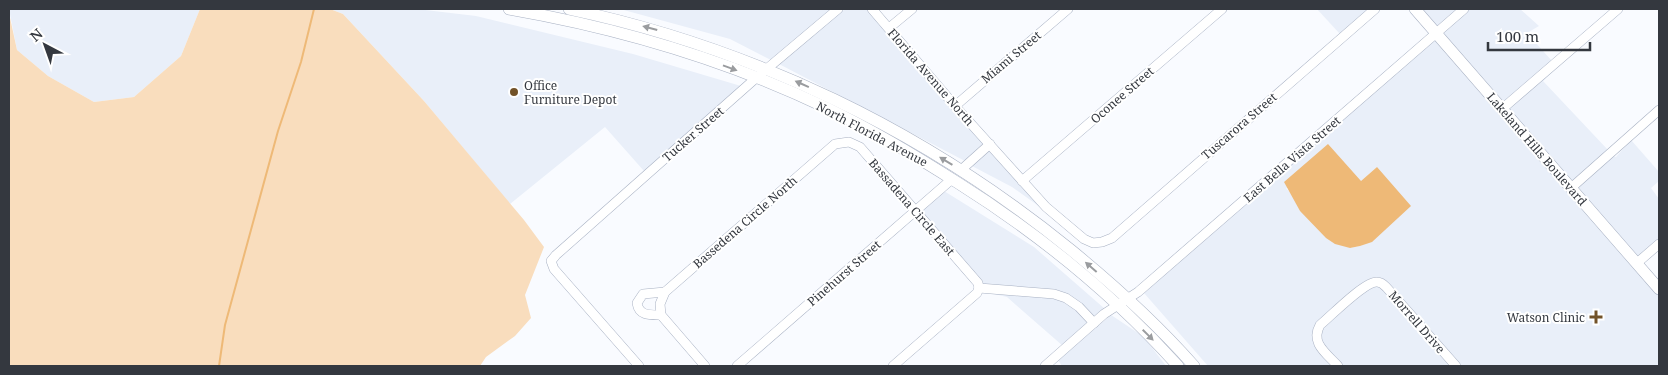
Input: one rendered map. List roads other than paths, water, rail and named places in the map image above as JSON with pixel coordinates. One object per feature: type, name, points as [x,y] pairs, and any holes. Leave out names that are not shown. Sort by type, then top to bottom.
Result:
[{"type":"main road","name":"North Florida Avenue","points":[[509,9],[579,22],[652,41],[699,56],[794,93],[860,125],[923,160],[1009,216],[1037,237],[1117,306],[1178,366]]},
{"type":"main road","points":[[536,9],[582,17],[589,13]]},
{"type":"main road","name":"North Florida Avenue","points":[[569,9],[657,30],[767,69],[809,87],[867,116],[961,170],[1018,208],[1128,299],[1194,366]]},
{"type":"main road","name":"Lakeland Hills Boulevard","points":[[1415,9],[1659,288]]},
{"type":"street","name":"Tucker Street","points":[[639,366],[554,269],[551,261],[756,78],[838,9]]},
{"type":"street","name":"Florida Avenue North","points":[[872,9],[990,144]]},
{"type":"street","points":[[889,28],[912,9]]},
{"type":"street","name":"Miami Street","points":[[955,106],[1068,9]]},
{"type":"street","name":"Oconee Street","points":[[1022,181],[1222,9]]},
{"type":"street","name":"Tuscarora Street","points":[[1022,181],[1046,207],[1084,239],[1093,243],[1112,238],[1375,9]]},
{"type":"street","name":"East Bella Vista Street","points":[[1045,366],[1094,323],[1138,292],[1190,248],[1464,9]]},
{"type":"street","points":[[1502,109],[1618,9]]},
{"type":"street","points":[[1570,188],[1659,110]]},
{"type":"street","name":"Bassadena Circle East","points":[[836,144],[849,142],[860,147],[978,283],[980,288]]},
{"type":"street","name":"Bassedena Circle North","points":[[661,315],[660,304],[665,292],[836,144]]},
{"type":"street","points":[[961,170],[990,144],[1022,181]]},
{"type":"street","name":"Pinehurst Street","points":[[737,366],[952,179]]},
{"type":"street","points":[[1637,263],[1659,244]]},
{"type":"street","name":"Morrell Drive","points":[[1338,366],[1318,344],[1316,334],[1320,325],[1365,285],[1377,282],[1382,283],[1387,288],[1456,366]]},
{"type":"street","points":[[893,366],[977,293],[980,288],[1060,296],[1079,307],[1094,323]]},
{"type":"street","points":[[665,292],[642,294],[637,304],[641,313],[661,315],[706,366]]},
{"type":"waterway","points":[[219,366],[225,325],[278,131],[301,62],[314,9]]},
{"type":"place","name":"Office Furniture Depot","points":[[514,92]]},
{"type":"place","name":"Watson Clinic","points":[[1596,317]]}]
